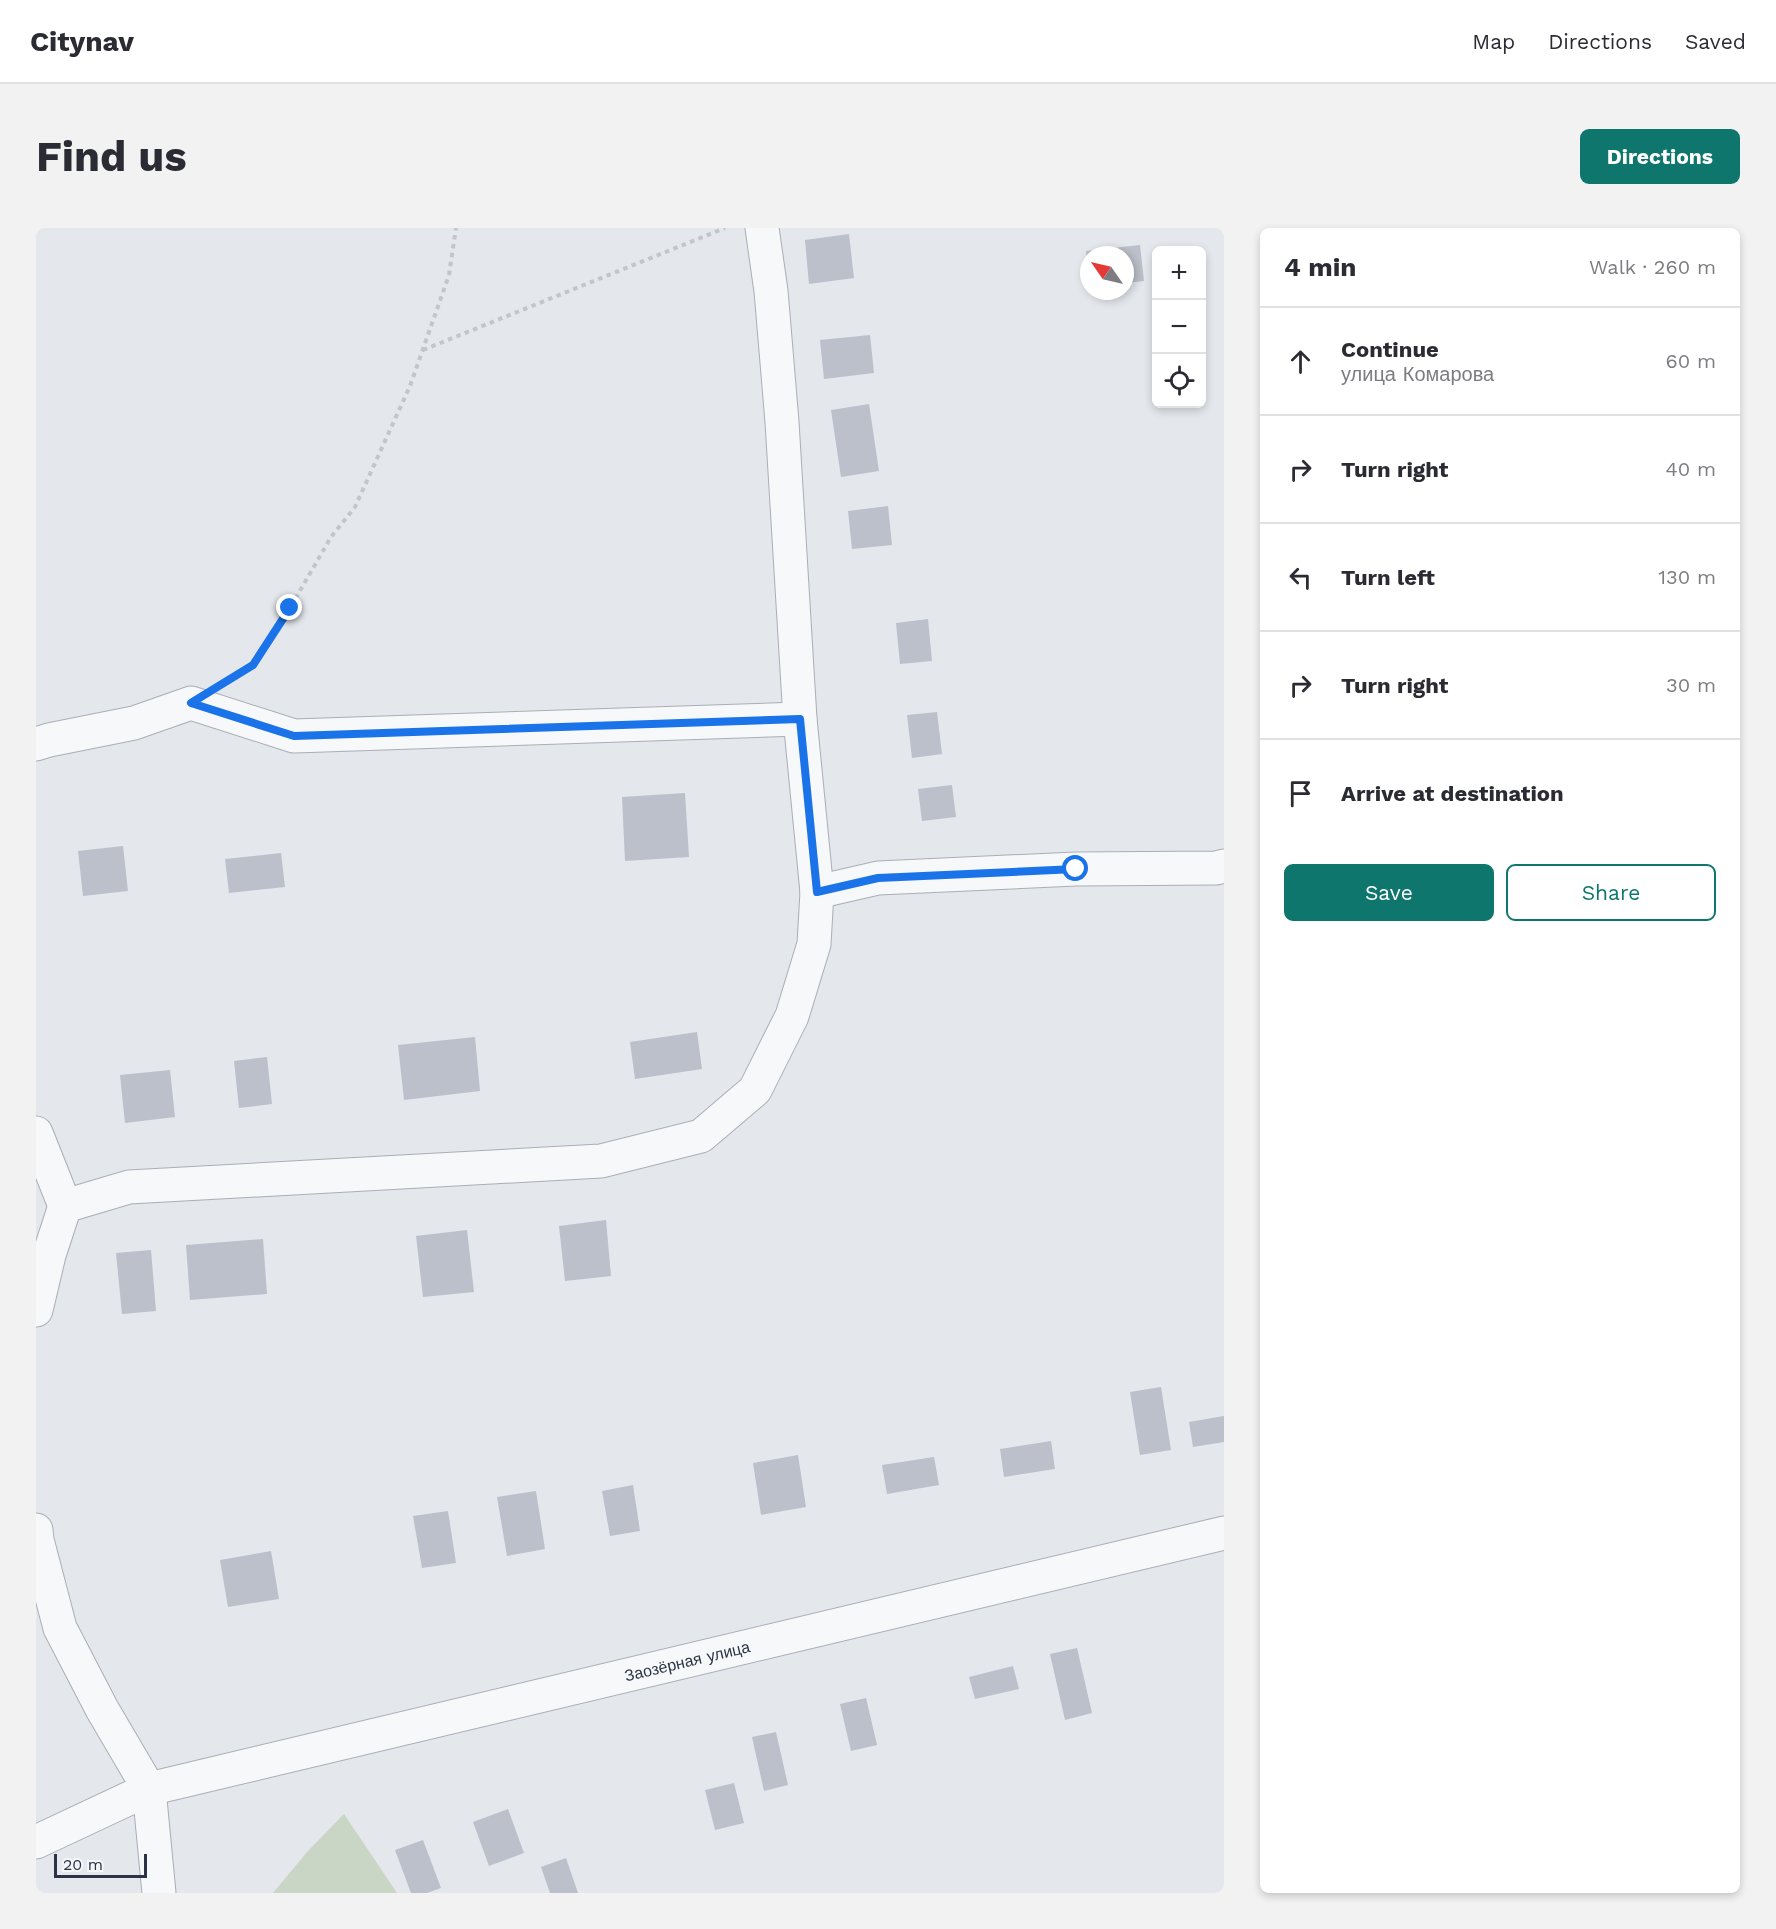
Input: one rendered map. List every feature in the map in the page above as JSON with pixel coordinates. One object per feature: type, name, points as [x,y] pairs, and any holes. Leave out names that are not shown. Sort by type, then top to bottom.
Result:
[{"type":"street","points":[[65,1206],[129,1187],[601,1161],[701,1136],[755,1090],[792,1016],[814,944],[817,892],[800,719],[782,422],[771,291],[762,228]]},
{"type":"street","points":[[36,744],[134,723],[191,703],[294,736],[800,719]]},
{"type":"street","points":[[817,892],[878,878],[1076,869],[1216,868],[1224,866]]},
{"type":"street","points":[[36,1133],[65,1206],[49,1255],[36,1310]]},
{"type":"street","points":[[36,1530],[60,1628],[102,1709],[149,1789],[159,1893]]},
{"type":"street","name":"Заозёрная улица","points":[[36,1842],[149,1789],[1224,1533]]},
{"type":"path","points":[[191,703],[253,665],[308,579],[331,537],[356,507],[410,386],[449,275],[456,228]]},
{"type":"path","points":[[422,351],[725,228]]},
{"type":"green space","points":[[344,1814],[397,1893],[273,1893],[307,1852]]},
{"type":"building","points":[[849,234],[854,278],[809,284],[805,240]]},
{"type":"building","points":[[1140,245],[1144,281],[1134,282],[1134,246],[1131,246]]},
{"type":"building","points":[[870,335],[874,373],[824,379],[820,340]]},
{"type":"building","points":[[869,404],[879,471],[841,477],[831,410]]},
{"type":"building","points":[[888,506],[892,545],[852,549],[848,511]]},
{"type":"building","points":[[928,619],[932,661],[900,664],[896,623]]},
{"type":"building","points":[[937,712],[942,754],[912,758],[907,715]]},
{"type":"building","points":[[952,785],[956,817],[922,821],[918,789]]},
{"type":"building","points":[[685,793],[689,857],[625,861],[622,797]]},
{"type":"building","points":[[123,846],[128,891],[83,896],[78,851]]},
{"type":"building","points":[[281,853],[285,887],[229,893],[225,859]]},
{"type":"building","points":[[697,1032],[702,1069],[635,1079],[630,1042]]},
{"type":"building","points":[[475,1037],[480,1091],[404,1100],[398,1045]]},
{"type":"building","points":[[267,1057],[272,1104],[239,1108],[234,1061]]},
{"type":"building","points":[[170,1070],[175,1117],[125,1123],[120,1075]]},
{"type":"building","points":[[606,1220],[611,1276],[565,1281],[559,1226]]},
{"type":"building","points":[[467,1230],[474,1292],[423,1297],[416,1236]]},
{"type":"building","points":[[263,1239],[267,1294],[190,1300],[186,1245]]},
{"type":"building","points":[[151,1250],[156,1311],[122,1314],[116,1253]]},
{"type":"building","points":[[1161,1387],[1171,1450],[1140,1455],[1130,1392]]},
{"type":"building","points":[[1224,1416],[1224,1442],[1193,1447],[1189,1422]]},
{"type":"building","points":[[1051,1441],[1055,1469],[1004,1477],[1000,1449]]},
{"type":"building","points":[[798,1455],[806,1507],[761,1515],[753,1463]]},
{"type":"building","points":[[934,1457],[939,1485],[887,1494],[882,1465]]},
{"type":"building","points":[[633,1485],[640,1531],[610,1536],[602,1491]]},
{"type":"building","points":[[536,1491],[545,1549],[507,1556],[497,1497]]},
{"type":"building","points":[[448,1511],[456,1563],[422,1568],[413,1516]]},
{"type":"building","points":[[271,1551],[279,1599],[228,1607],[220,1560]]},
{"type":"building","points":[[1077,1648],[1092,1713],[1065,1720],[1050,1654]]},
{"type":"building","points":[[1013,1666],[1019,1689],[975,1699],[969,1677]]},
{"type":"building","points":[[866,1698],[877,1745],[851,1751],[840,1704]]},
{"type":"building","points":[[776,1732],[788,1785],[764,1791],[752,1737]]},
{"type":"building","points":[[734,1783],[744,1823],[715,1830],[705,1790]]},
{"type":"building","points":[[508,1809],[524,1853],[489,1866],[473,1822]]},
{"type":"building","points":[[423,1840],[441,1888],[427,1893],[411,1893],[395,1850]]},
{"type":"building","points":[[566,1858],[578,1893],[550,1893],[541,1867]]},
{"type":"route","points":[[290,608],[253,665],[191,703],[294,736],[800,719],[817,892],[878,878],[1076,869]]}]
